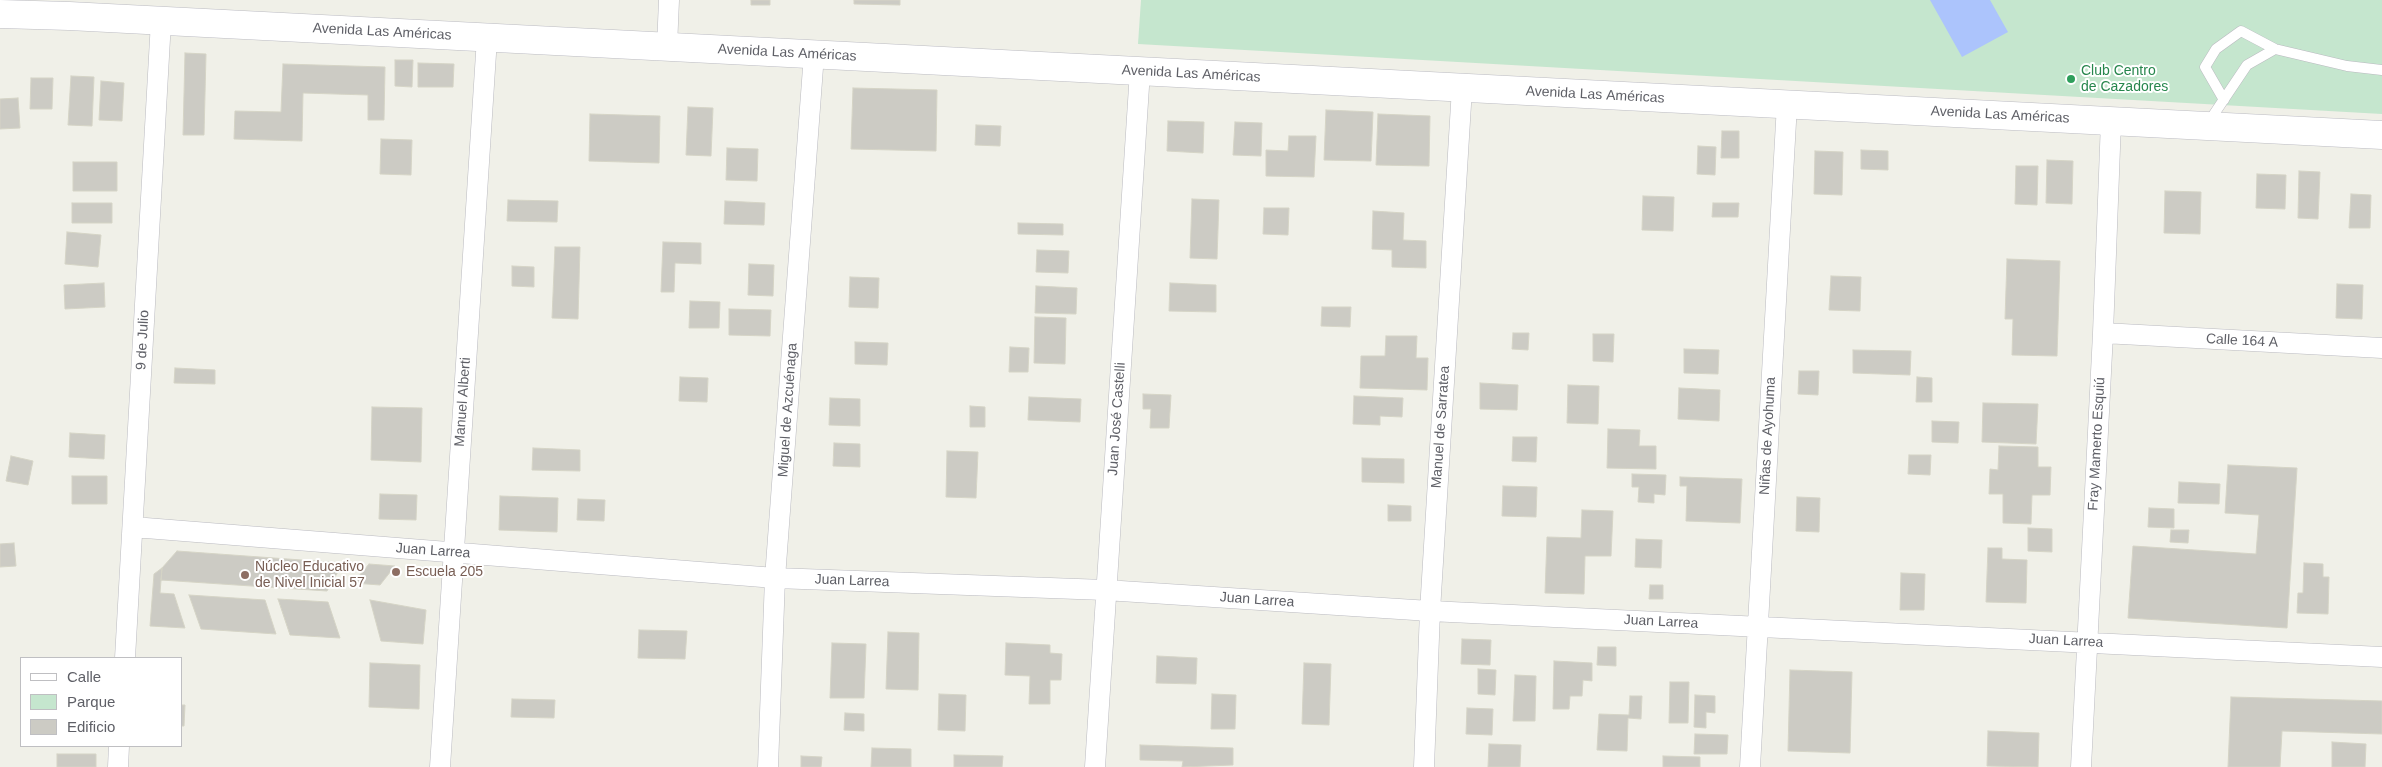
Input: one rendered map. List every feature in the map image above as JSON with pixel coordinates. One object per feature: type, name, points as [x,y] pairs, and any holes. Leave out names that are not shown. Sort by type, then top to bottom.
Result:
[{"type":"main road","name":"Avenida Las Américas","points":[[0,14],[70,8],[161,21],[2382,135]]},
{"type":"street","points":[[667,47],[669,0]]},
{"type":"street","name":"9 de Julio","points":[[125,657],[161,21]]},
{"type":"street","name":"Manuel Alberti","points":[[440,767],[487,38]]},
{"type":"street","name":"Miguel de Azcuénaga","points":[[768,767],[775,578],[814,54]]},
{"type":"street","name":"Juan José Castelli","points":[[1095,767],[1140,71]]},
{"type":"street","name":"Manuel de Sarratea","points":[[1424,767],[1430,611],[1462,88]]},
{"type":"street","name":"Niñas de Ayohuma","points":[[1750,767],[1756,627],[1788,104]]},
{"type":"street","name":"Fray Mamerto Esquiú","points":[[2082,767],[2086,642],[2103,333],[2111,121]]},
{"type":"street","name":"Calle 164 A","points":[[2103,333],[2382,348]]},
{"type":"street","name":"Juan Larrea","points":[[133,527],[775,578],[1106,590],[1430,611],[2382,657]]},
{"type":"street","points":[[118,767],[119,747]]},
{"type":"lane","points":[[2224,100],[2205,67],[2216,49],[2241,30],[2275,49],[2347,66],[2382,70]]},
{"type":"lane","points":[[2206,126],[2247,66],[2275,49]]},
{"type":"green space","name":"Club Centro de Cazadores","points":[[1141,0],[2382,0],[2382,114],[1138,44]]},
{"type":"water","points":[[1930,0],[1990,0],[2008,32],[1962,57]]},
{"type":"building","points":[[751,0],[770,0],[770,5],[751,5]]},
{"type":"building","points":[[854,0],[900,0],[900,5],[854,4]]},
{"type":"building","points":[[185,53],[206,54],[204,135],[183,135]]},
{"type":"building","points":[[395,60],[413,60],[412,87],[395,86]]},
{"type":"building","points":[[418,63],[454,64],[453,87],[418,87]]},
{"type":"building","points":[[283,64],[385,67],[384,120],[368,120],[368,95],[303,93],[302,141],[234,139],[235,111],[281,112]]},
{"type":"building","points":[[71,76],[94,77],[92,126],[68,125]]},
{"type":"building","points":[[31,78],[53,78],[52,109],[30,109]]},
{"type":"building","points":[[101,81],[124,83],[122,121],[99,120]]},
{"type":"building","points":[[853,88],[937,90],[936,151],[851,149]]},
{"type":"building","points":[[18,98],[20,128],[0,129],[0,99]]},
{"type":"building","points":[[688,107],[713,108],[711,156],[686,155]]},
{"type":"building","points":[[1326,110],[1373,112],[1371,161],[1324,160]]},
{"type":"building","points":[[590,114],[660,116],[659,163],[589,161]]},
{"type":"building","points":[[1378,114],[1430,116],[1429,166],[1376,165]]},
{"type":"building","points":[[1168,121],[1204,122],[1203,153],[1167,151]]},
{"type":"building","points":[[1235,122],[1262,123],[1261,156],[1233,155]]},
{"type":"building","points":[[976,125],[1001,126],[1000,146],[975,145]]},
{"type":"building","points":[[1722,131],[1739,131],[1739,158],[1721,158]]},
{"type":"building","points":[[1289,136],[1316,136],[1314,177],[1266,176],[1266,150],[1288,151]]},
{"type":"building","points":[[381,139],[412,140],[411,175],[380,174]]},
{"type":"building","points":[[1698,146],[1716,147],[1715,175],[1697,174]]},
{"type":"building","points":[[727,148],[758,149],[757,181],[726,180]]},
{"type":"building","points":[[1861,150],[1888,151],[1888,170],[1861,169]]},
{"type":"building","points":[[1815,151],[1843,152],[1842,195],[1814,194]]},
{"type":"building","points":[[2047,160],[2073,161],[2072,204],[2046,203]]},
{"type":"building","points":[[73,162],[117,162],[117,191],[73,191]]},
{"type":"building","points":[[2016,166],[2038,166],[2037,205],[2015,204]]},
{"type":"building","points":[[2299,171],[2320,172],[2318,219],[2298,218]]},
{"type":"building","points":[[2257,174],[2286,175],[2285,209],[2256,208]]},
{"type":"building","points":[[2165,191],[2201,192],[2200,234],[2164,233]]},
{"type":"building","points":[[2351,194],[2371,195],[2370,228],[2349,228]]},
{"type":"building","points":[[1643,196],[1674,197],[1673,231],[1642,230]]},
{"type":"building","points":[[1192,199],[1219,200],[1217,259],[1190,258]]},
{"type":"building","points":[[508,200],[558,201],[557,222],[507,221]]},
{"type":"building","points":[[725,201],[765,203],[764,225],[724,224]]},
{"type":"building","points":[[72,203],[112,203],[112,223],[72,223]]},
{"type":"building","points":[[1713,203],[1739,203],[1738,217],[1712,217]]},
{"type":"building","points":[[1264,208],[1289,208],[1288,235],[1263,234]]},
{"type":"building","points":[[1373,211],[1404,213],[1403,240],[1426,241],[1426,268],[1392,267],[1392,250],[1372,249]]},
{"type":"building","points":[[1018,223],[1063,224],[1063,235],[1018,234]]},
{"type":"building","points":[[67,232],[101,235],[98,267],[65,264]]},
{"type":"building","points":[[663,242],[701,243],[701,264],[675,263],[674,292],[661,292]]},
{"type":"building","points":[[555,247],[580,247],[578,319],[552,318]]},
{"type":"building","points":[[1037,250],[1069,251],[1068,273],[1036,272]]},
{"type":"building","points":[[2007,259],[2060,261],[2057,356],[2012,355],[2013,319],[2005,319]]},
{"type":"building","points":[[749,264],[774,265],[773,296],[748,295]]},
{"type":"building","points":[[512,266],[534,267],[534,287],[512,286]]},
{"type":"building","points":[[1831,276],[1861,277],[1860,311],[1829,310]]},
{"type":"building","points":[[850,277],[879,278],[878,308],[849,307]]},
{"type":"building","points":[[104,283],[105,307],[65,309],[64,285]]},
{"type":"building","points":[[1170,283],[1216,285],[1216,312],[1169,311]]},
{"type":"building","points":[[2337,284],[2363,285],[2362,319],[2336,318]]},
{"type":"building","points":[[1036,286],[1077,288],[1076,314],[1035,313]]},
{"type":"building","points":[[690,301],[720,302],[719,328],[689,328]]},
{"type":"building","points":[[1322,307],[1351,307],[1350,327],[1321,326]]},
{"type":"building","points":[[729,309],[771,310],[770,336],[729,335]]},
{"type":"building","points":[[1035,317],[1066,318],[1065,364],[1034,363]]},
{"type":"building","points":[[1513,333],[1529,333],[1528,350],[1512,349]]},
{"type":"building","points":[[1593,334],[1614,334],[1613,362],[1593,361]]},
{"type":"building","points":[[1386,336],[1417,336],[1416,358],[1428,358],[1427,390],[1360,388],[1361,356],[1385,356]]},
{"type":"building","points":[[855,342],[888,343],[887,365],[855,364]]},
{"type":"building","points":[[1010,347],[1029,348],[1028,372],[1009,372]]},
{"type":"building","points":[[1684,349],[1719,350],[1718,374],[1684,373]]},
{"type":"building","points":[[1853,350],[1911,351],[1910,375],[1853,373]]},
{"type":"building","points":[[175,368],[215,370],[215,384],[174,383]]},
{"type":"building","points":[[1799,371],[1819,371],[1818,395],[1798,394]]},
{"type":"building","points":[[680,377],[708,378],[707,402],[679,401]]},
{"type":"building","points":[[1917,377],[1932,378],[1932,402],[1916,402]]},
{"type":"building","points":[[1480,383],[1518,385],[1517,410],[1480,409]]},
{"type":"building","points":[[1568,385],[1599,386],[1598,424],[1567,423]]},
{"type":"building","points":[[1679,388],[1720,390],[1719,421],[1678,419]]},
{"type":"building","points":[[1143,394],[1171,395],[1169,428],[1150,428],[1151,409],[1143,409]]},
{"type":"building","points":[[1354,396],[1403,398],[1402,417],[1380,416],[1380,425],[1353,424]]},
{"type":"building","points":[[1029,397],[1081,399],[1080,422],[1028,420]]},
{"type":"building","points":[[830,398],[860,399],[860,426],[829,425]]},
{"type":"building","points":[[1983,403],[2038,404],[2036,444],[1982,442]]},
{"type":"building","points":[[970,406],[985,407],[985,427],[970,427]]},
{"type":"building","points":[[372,407],[422,408],[421,462],[371,460]]},
{"type":"building","points":[[1932,421],[1959,422],[1958,443],[1932,442]]},
{"type":"building","points":[[1608,429],[1640,430],[1639,446],[1656,446],[1656,469],[1607,468]]},
{"type":"building","points":[[70,433],[105,435],[104,459],[69,457]]},
{"type":"building","points":[[1513,437],[1537,437],[1536,462],[1512,461]]},
{"type":"building","points":[[834,443],[860,444],[860,467],[833,466]]},
{"type":"building","points":[[1999,446],[2038,447],[2038,467],[2051,467],[2050,495],[2032,495],[2031,524],[2003,523],[2003,494],[1989,494],[1990,469],[1998,470]]},
{"type":"building","points":[[533,448],[580,450],[580,471],[532,470]]},
{"type":"building","points":[[947,451],[978,452],[976,498],[946,497]]},
{"type":"building","points":[[1909,455],[1931,455],[1930,475],[1908,474]]},
{"type":"building","points":[[11,456],[33,461],[28,485],[6,481]]},
{"type":"building","points":[[1362,458],[1404,459],[1404,483],[1362,482]]},
{"type":"building","points":[[2228,465],[2297,468],[2287,628],[2128,618],[2133,546],[2256,554],[2259,515],[2225,513]]},
{"type":"building","points":[[1632,474],[1666,475],[1665,495],[1654,494],[1654,503],[1638,502],[1639,487],[1632,487]]},
{"type":"building","points":[[72,476],[107,476],[107,504],[72,504]]},
{"type":"building","points":[[1680,477],[1742,479],[1740,523],[1686,521],[1687,486],[1680,486]]},
{"type":"building","points":[[2179,482],[2220,484],[2219,504],[2178,503]]},
{"type":"building","points":[[1503,486],[1537,487],[1536,517],[1502,516]]},
{"type":"building","points":[[380,494],[417,495],[416,520],[379,519]]},
{"type":"building","points":[[500,496],[558,498],[557,532],[499,530]]},
{"type":"building","points":[[1797,497],[1820,498],[1819,532],[1796,531]]},
{"type":"building","points":[[578,499],[605,500],[604,521],[577,520]]},
{"type":"building","points":[[1388,505],[1411,506],[1411,521],[1388,521]]},
{"type":"building","points":[[2149,508],[2174,509],[2174,528],[2148,527]]},
{"type":"building","points":[[1582,510],[1613,511],[1611,556],[1585,556],[1584,594],[1545,593],[1547,537],[1581,538]]},
{"type":"building","points":[[2028,528],[2052,529],[2052,552],[2028,551]]},
{"type":"building","points":[[2171,530],[2189,530],[2188,543],[2170,542]]},
{"type":"building","points":[[1636,539],[1662,540],[1661,568],[1635,567]]},
{"type":"building","points":[[14,543],[16,566],[0,567],[0,544]]},
{"type":"building","points":[[1988,548],[2002,548],[2002,559],[2027,560],[2026,603],[1986,602]]},
{"type":"building","points":[[177,551],[343,563],[327,591],[161,580],[162,568]]},
{"type":"building","points":[[2304,563],[2323,564],[2323,577],[2329,577],[2328,614],[2297,613],[2298,593],[2303,593]]},
{"type":"building","points":[[369,564],[395,566],[380,585],[353,583]]},
{"type":"building","points":[[162,568],[160,593],[174,594],[185,628],[150,626],[154,574]]},
{"type":"building","points":[[1901,573],[1925,574],[1924,610],[1900,610]]},
{"type":"building","points":[[1650,585],[1663,585],[1663,599],[1649,599]]},
{"type":"building","points":[[189,595],[265,600],[276,634],[201,629]]},
{"type":"building","points":[[278,599],[328,602],[340,638],[290,635]]},
{"type":"building","points":[[370,600],[426,610],[423,644],[381,641]]},
{"type":"building","points":[[639,630],[687,631],[685,659],[638,658]]},
{"type":"building","points":[[888,632],[919,633],[918,690],[886,689]]},
{"type":"building","points":[[1462,639],[1491,640],[1490,665],[1461,664]]},
{"type":"building","points":[[832,643],[866,644],[864,698],[830,698]]},
{"type":"building","points":[[1006,643],[1050,645],[1050,653],[1062,654],[1061,680],[1050,680],[1050,704],[1029,704],[1030,676],[1005,675]]},
{"type":"building","points":[[1598,647],[1616,647],[1616,666],[1597,665]]},
{"type":"building","points":[[1157,656],[1197,658],[1196,684],[1156,683]]},
{"type":"building","points":[[1554,661],[1592,663],[1592,681],[1583,680],[1582,696],[1570,696],[1569,709],[1553,709]]},
{"type":"building","points":[[370,663],[420,665],[419,709],[369,707]]},
{"type":"building","points":[[1304,663],[1331,664],[1329,725],[1302,724]]},
{"type":"building","points":[[1478,669],[1496,670],[1495,695],[1478,694]]},
{"type":"building","points":[[1790,670],[1852,672],[1850,753],[1788,751]]},
{"type":"building","points":[[1515,675],[1536,676],[1535,721],[1513,721]]},
{"type":"building","points":[[1670,682],[1689,682],[1688,723],[1669,723]]},
{"type":"building","points":[[939,694],[966,695],[965,731],[938,730]]},
{"type":"building","points":[[1212,694],[1236,695],[1235,729],[1211,729]]},
{"type":"building","points":[[1695,695],[1715,696],[1715,713],[1706,712],[1706,728],[1694,727]]},
{"type":"building","points":[[1630,696],[1642,696],[1641,719],[1628,718],[1627,751],[1597,750],[1599,714],[1629,715]]},
{"type":"building","points":[[2231,697],[2382,701],[2382,734],[2282,731],[2280,767],[2228,767]]},
{"type":"building","points":[[512,699],[555,700],[554,718],[511,717]]},
{"type":"building","points":[[182,705],[185,705],[184,726],[182,726]]},
{"type":"building","points":[[1467,708],[1493,709],[1492,735],[1466,734]]},
{"type":"building","points":[[845,713],[864,714],[864,731],[844,730]]},
{"type":"building","points":[[1988,731],[2039,733],[2038,767],[1987,766]]},
{"type":"building","points":[[1695,734],[1728,735],[1727,754],[1694,754]]},
{"type":"building","points":[[2332,742],[2366,744],[2365,767],[2332,767]]},
{"type":"building","points":[[1489,744],[1521,745],[1520,767],[1488,767]]},
{"type":"building","points":[[1140,745],[1233,748],[1233,765],[1182,767],[1183,761],[1140,760]]},
{"type":"building","points":[[872,748],[911,749],[911,767],[871,767]]},
{"type":"building","points":[[57,754],[96,754],[96,767],[57,767]]},
{"type":"building","points":[[954,755],[1003,756],[1002,767],[954,767]]},
{"type":"building","points":[[801,756],[822,757],[821,767],[801,767]]},
{"type":"building","points":[[1663,756],[1700,757],[1700,767],[1663,767]]},
{"type":"place","name":"Club Centro de Cazadores","points":[[2071,79]]},
{"type":"place","name":"Escuela 205","points":[[396,572]]},
{"type":"place","name":"Núcleo Educativo de Nivel Inicial 57","points":[[245,575]]}]
